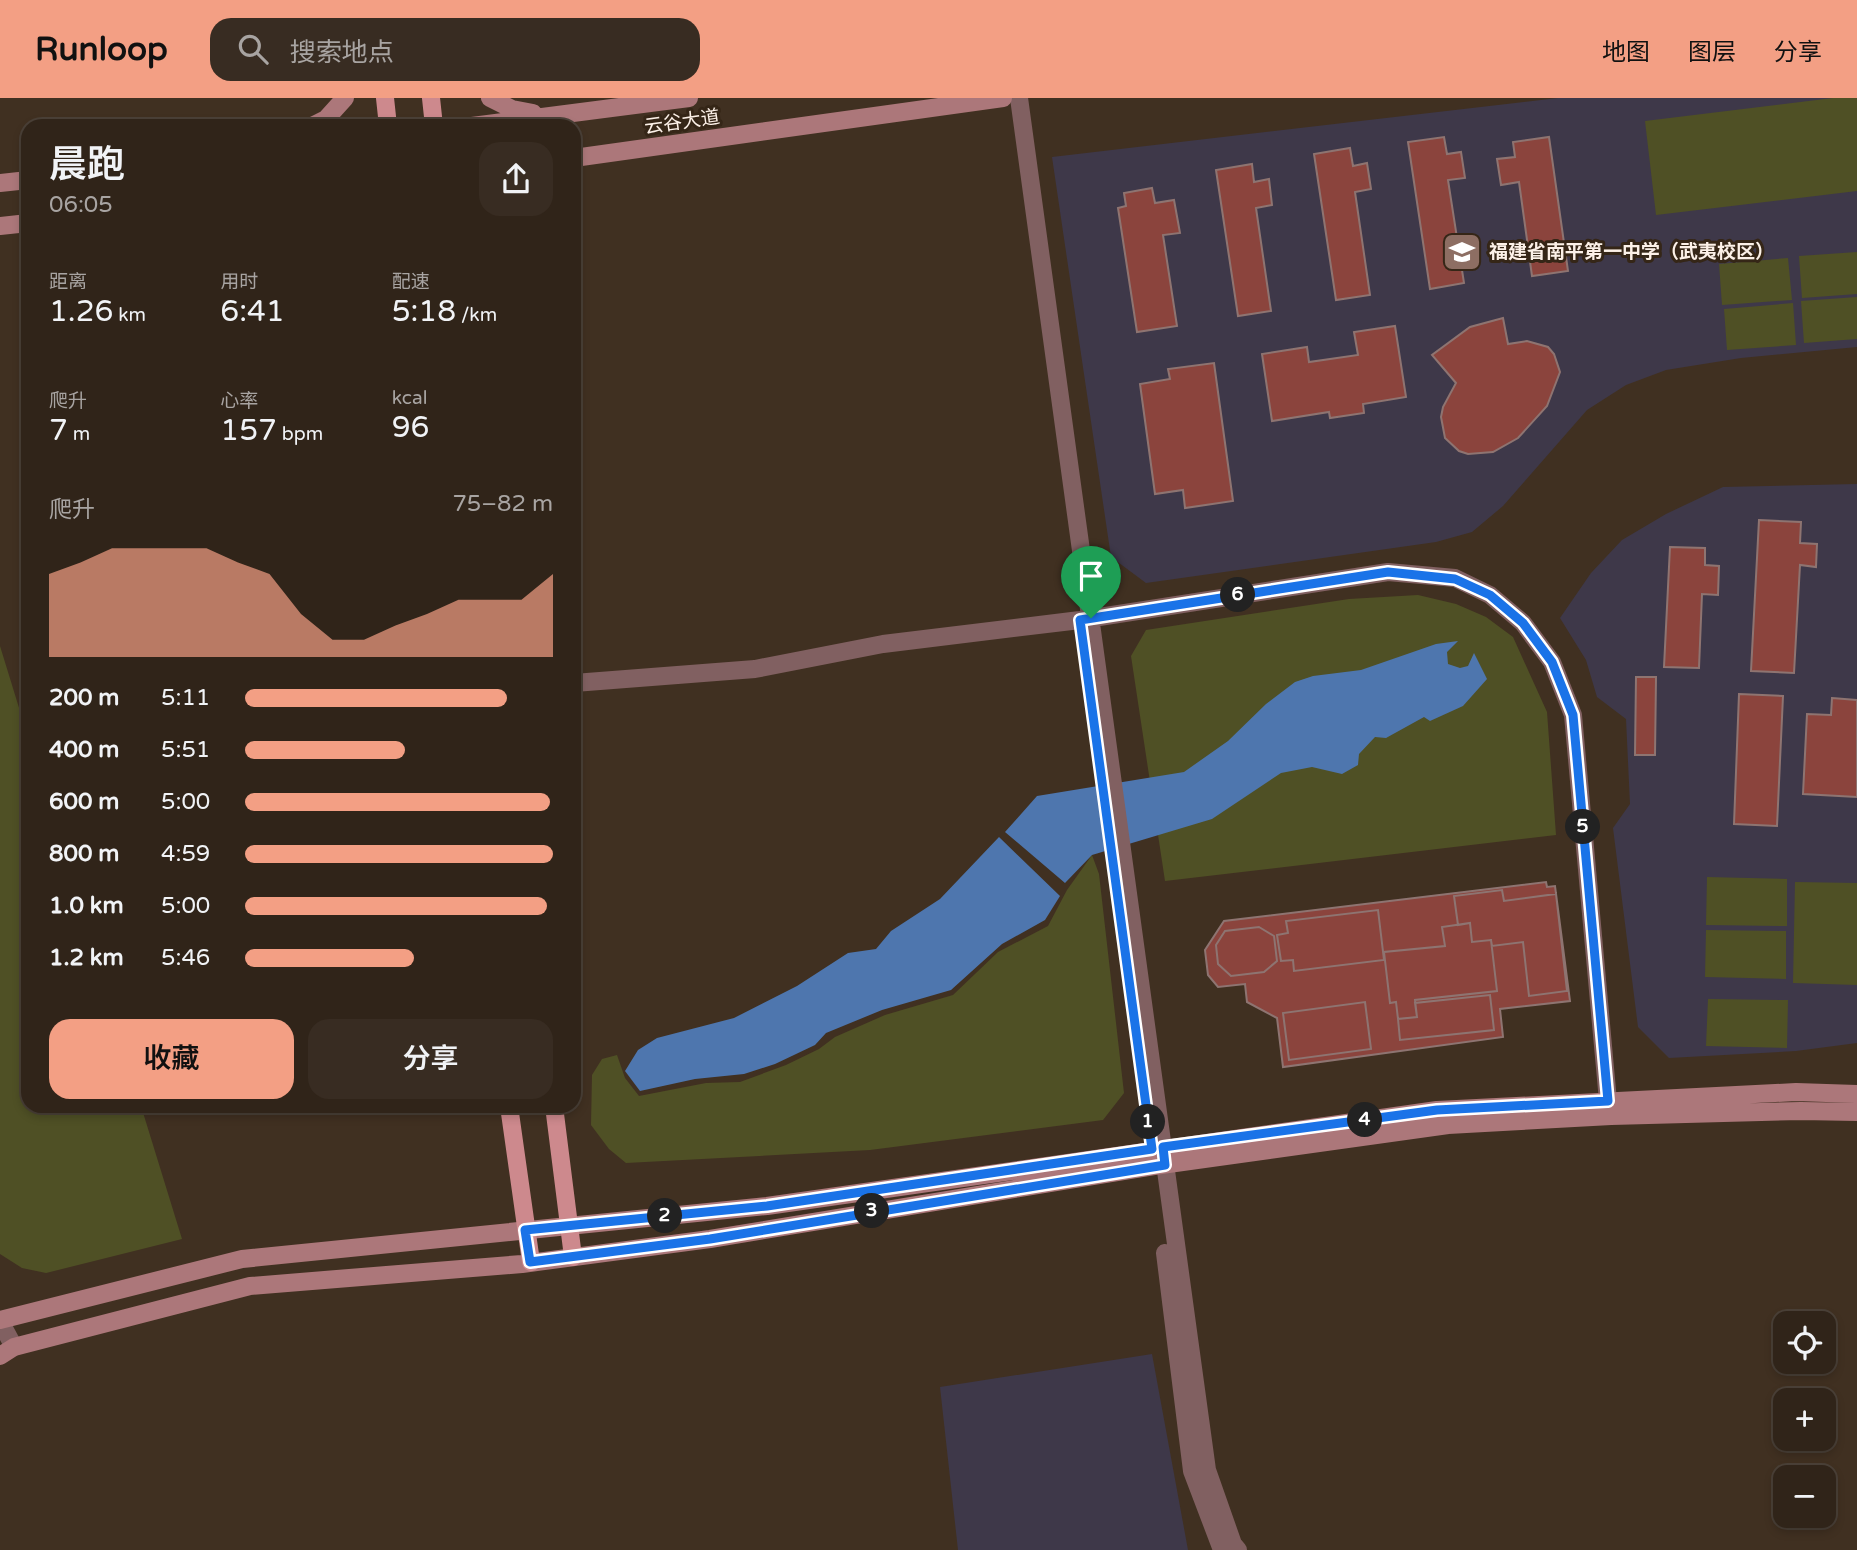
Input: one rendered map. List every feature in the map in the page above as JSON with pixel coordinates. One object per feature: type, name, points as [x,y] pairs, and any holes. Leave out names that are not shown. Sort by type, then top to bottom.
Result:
[{"type":"main road","points":[[326,119],[345,98]]},
{"type":"main road","points":[[385,98],[387,119]]},
{"type":"main road","points":[[431,98],[433,119]]},
{"type":"main road","points":[[490,98],[512,109],[554,116]]},
{"type":"main road","name":"云谷大道","points":[[529,119],[688,98]]},
{"type":"main road","name":"云谷大道","points":[[581,157],[1006,98]]},
{"type":"main road","points":[[0,183],[21,181]]},
{"type":"main road","points":[[0,226],[21,224]]},
{"type":"main road","points":[[7,1352],[250,1286],[530,1262],[710,1239],[1158,1157],[1437,1110],[1796,1092],[1857,1094]]},
{"type":"main road","points":[[0,1321],[242,1259],[767,1206],[1158,1157],[1447,1125],[1611,1116],[1857,1112]]},
{"type":"main road","points":[[510,1113],[530,1262]]},
{"type":"main road","points":[[555,1113],[573,1257]]},
{"type":"street","points":[[1006,98],[1086,619]]},
{"type":"street","points":[[1019,98],[1158,1157],[1208,1470],[1233,1545],[1238,1550]]},
{"type":"street","points":[[581,682],[755,669],[883,644],[1086,619],[1388,572],[1455,579],[1490,595],[1523,623],[1552,662],[1573,715],[1608,1101]]},
{"type":"street","points":[[1158,1157],[1192,1471],[1222,1550]]},
{"type":"street","points":[[0,1321],[7,1352]]},
{"type":"shaded area","name":"福建省南平第一中学（武夷校区）","points":[[1558,98],[1857,98],[1857,347],[1741,358],[1666,370],[1626,385],[1587,410],[1503,506],[1472,532],[1436,542],[1146,583],[1111,557],[1052,157]]},
{"type":"shaded area","points":[[1833,98],[1857,98],[1857,191],[1656,215],[1645,121]]},
{"type":"shaded area","points":[[1857,252],[1857,294],[1802,298],[1799,256]]},
{"type":"shaded area","points":[[1788,258],[1792,300],[1722,305],[1719,264]]},
{"type":"shaded area","points":[[1857,297],[1857,339],[1804,343],[1801,301]]},
{"type":"shaded area","points":[[1793,303],[1796,345],[1727,350],[1724,309]]},
{"type":"shaded area","points":[[1857,484],[1857,1043],[1796,1051],[1669,1058],[1638,1027],[1613,828],[1630,804],[1626,719],[1597,697],[1586,660],[1560,618],[1591,573],[1622,540],[1666,514],[1723,487]]},
{"type":"shaded area","points":[[1418,595],[1456,604],[1486,617],[1513,637],[1547,712],[1556,835],[1165,881],[1131,656],[1146,630],[1349,599]]},
{"type":"shaded area","points":[[0,646],[21,714],[21,1113],[143,1113],[182,1239],[46,1273],[22,1268],[0,1254]]},
{"type":"shaded area","points":[[1092,855],[1099,874],[1124,1093],[1103,1120],[870,1150],[626,1163],[609,1149],[591,1125],[592,1075],[602,1059],[617,1055],[625,1078],[639,1096],[706,1083],[740,1082],[786,1065],[819,1049],[835,1037],[885,1015],[953,995],[998,952],[1048,926],[1067,890]]},
{"type":"shaded area","points":[[1707,877],[1787,879],[1787,926],[1706,925]]},
{"type":"shaded area","points":[[1795,882],[1857,883],[1857,985],[1793,983]]},
{"type":"shaded area","points":[[1706,930],[1786,931],[1786,979],[1705,977]]},
{"type":"shaded area","points":[[1708,999],[1788,1000],[1787,1048],[1706,1046]]},
{"type":"shaded area","points":[[1152,1354],[1188,1550],[958,1550],[940,1387]]},
{"type":"water","points":[[1458,641],[1447,652],[1448,664],[1460,668],[1468,666],[1474,653],[1487,679],[1463,706],[1430,721],[1424,717],[1386,738],[1375,737],[1359,754],[1358,765],[1342,774],[1312,767],[1281,773],[1212,819],[1092,855],[1065,883],[1005,832],[1037,796],[1184,772],[1228,741],[1266,704],[1295,682],[1313,676],[1361,670],[1436,644]]},
{"type":"water","points":[[999,837],[1060,896],[1045,920],[1002,944],[951,990],[882,1010],[826,1033],[815,1045],[775,1064],[744,1074],[695,1079],[640,1091],[625,1071],[638,1050],[657,1038],[734,1018],[797,986],[848,953],[876,949],[891,931],[940,899]]},
{"type":"building","points":[[1444,137],[1447,154],[1461,152],[1465,178],[1448,180],[1464,283],[1430,289],[1408,142]]},
{"type":"building","points":[[1549,137],[1568,271],[1532,276],[1519,182],[1501,185],[1497,159],[1515,157],[1513,142]]},
{"type":"building","points":[[1350,148],[1353,166],[1367,163],[1371,189],[1355,192],[1370,295],[1336,300],[1314,154]]},
{"type":"building","points":[[1252,164],[1254,182],[1269,179],[1272,205],[1256,208],[1271,311],[1238,316],[1216,170]]},
{"type":"building","points":[[1152,188],[1155,203],[1174,200],[1180,233],[1163,235],[1177,326],[1137,332],[1118,208],[1126,206],[1124,193]]},
{"type":"building","points":[[1503,318],[1508,344],[1527,341],[1548,347],[1554,354],[1560,372],[1547,406],[1518,438],[1493,452],[1468,454],[1459,451],[1445,438],[1441,417],[1443,407],[1456,383],[1432,355],[1470,327]]},
{"type":"building","points":[[1395,326],[1406,397],[1363,404],[1364,413],[1330,418],[1329,412],[1272,421],[1262,354],[1307,347],[1309,362],[1358,355],[1354,332]]},
{"type":"building","points":[[1214,363],[1233,501],[1185,508],[1183,490],[1155,494],[1140,384],[1170,379],[1168,369]]},
{"type":"building","points":[[1759,520],[1801,522],[1800,543],[1817,544],[1816,567],[1800,565],[1794,673],[1751,671]]},
{"type":"building","points":[[1670,547],[1705,548],[1705,565],[1719,566],[1718,595],[1702,594],[1699,668],[1664,667]]},
{"type":"building","points":[[1636,677],[1656,677],[1655,755],[1635,755]]},
{"type":"building","points":[[1739,694],[1783,696],[1777,826],[1734,824]]},
{"type":"building","points":[[1832,698],[1857,700],[1857,797],[1803,794],[1807,714],[1831,715]]},
{"type":"building","points":[[1546,882],[1547,887],[1555,886],[1570,1001],[1500,1009],[1503,1037],[1283,1067],[1277,1018],[1247,1002],[1245,984],[1218,987],[1208,975],[1205,950],[1224,921]]},
{"type":"building","points":[[1502,890],[1504,901],[1556,894],[1567,991],[1529,996],[1523,942],[1492,946],[1491,940],[1472,942],[1470,923],[1458,925],[1454,896]]},
{"type":"building","points":[[1378,910],[1384,960],[1294,971],[1293,960],[1281,961],[1277,935],[1288,933],[1286,921]]},
{"type":"building","points":[[1470,923],[1472,942],[1491,940],[1497,991],[1415,1000],[1417,1017],[1398,1019],[1396,1002],[1390,1003],[1384,952],[1445,946],[1442,927]]},
{"type":"building","points":[[1259,927],[1274,936],[1277,961],[1264,972],[1231,976],[1218,964],[1216,945],[1225,931]]},
{"type":"building","points":[[1490,995],[1494,1030],[1400,1040],[1398,1019],[1417,1017],[1415,1003]]},
{"type":"building","points":[[1365,1002],[1371,1049],[1289,1060],[1283,1013]]},
{"type":"place","name":"福建省南平第一中学（武夷校区）","points":[[1462,252]]},
{"type":"route","points":[[1388,572],[1455,579],[1490,595],[1523,623],[1552,662],[1573,715],[1608,1101],[1437,1110],[1163,1147],[1165,1165],[868,1211],[710,1239],[530,1262],[525,1230],[767,1206],[1152,1149],[1080,620],[1091,618],[1388,572]]}]
